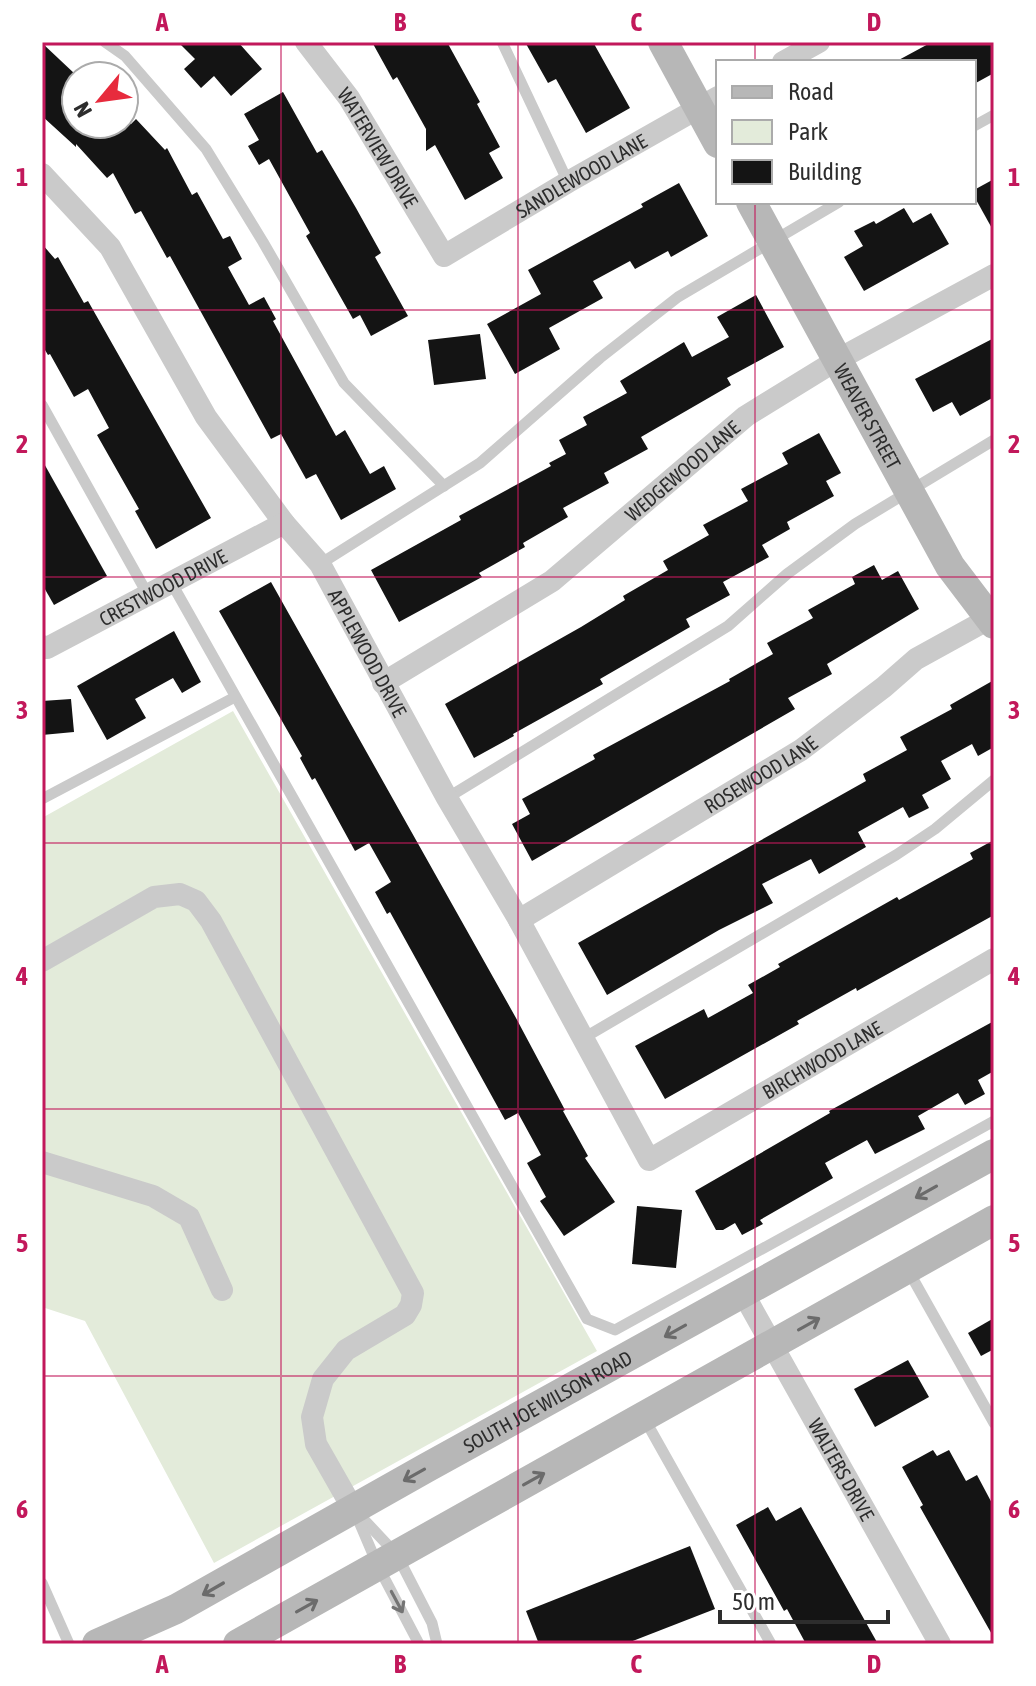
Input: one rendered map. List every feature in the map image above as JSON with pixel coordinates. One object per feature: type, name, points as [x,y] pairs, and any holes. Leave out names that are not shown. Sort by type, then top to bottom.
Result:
[{"type":"main road","points":[[663,42],[708,103],[716,135]]},
{"type":"main road","name":"WEAVER STREET","points":[[752,204],[950,566],[992,620]]},
{"type":"main road","name":"SOUTH JOE WILSON ROAD","points":[[97,1644],[176,1609],[994,1154]]},
{"type":"main road","points":[[238,1644],[994,1220]]},
{"type":"street","name":"WATERVIEW DRIVE","points":[[306,42],[349,98],[444,256]]},
{"type":"street","points":[[787,60],[819,42]]},
{"type":"street","name":"SANDLEWOOD LANE","points":[[444,256],[708,103]]},
{"type":"street","name":"APPLEWOOD DRIVE","points":[[42,174],[110,247],[206,417],[284,523],[320,564],[649,1160]]},
{"type":"street","name":"WEDGEWOOD LANE","points":[[383,683],[552,581],[746,416],[837,360],[994,275]]},
{"type":"street","name":"CRESTWOOD DRIVE","points":[[42,646],[47,648],[284,523]]},
{"type":"street","name":"ROSEWOOD LANE","points":[[519,920],[801,750],[916,659],[992,620]]},
{"type":"street","points":[[42,961],[154,897],[180,894],[196,901],[211,921],[413,1293],[405,1315],[346,1350],[323,1379],[312,1417],[316,1444],[353,1509]]},
{"type":"street","name":"BIRCHWOOD LANE","points":[[649,1160],[994,959]]},
{"type":"street","points":[[42,1162],[153,1196],[189,1217],[222,1290]]},
{"type":"street","name":"WALTERS DRIVE","points":[[743,1293],[940,1644]]},
{"type":"lane","points":[[105,42],[125,56],[206,149],[344,383],[444,486]]},
{"type":"lane","points":[[502,42],[568,182]]},
{"type":"lane","points":[[976,125],[994,115]]},
{"type":"lane","points":[[320,564],[480,463],[600,358],[678,297],[835,204]]},
{"type":"lane","points":[[42,405],[148,595]]},
{"type":"lane","points":[[447,798],[728,626],[798,565],[855,524],[994,440]]},
{"type":"lane","points":[[171,582],[587,1319],[615,1330],[994,1121]]},
{"type":"lane","points":[[42,799],[235,697]]},
{"type":"lane","points":[[582,1039],[896,855],[935,829],[994,780]]},
{"type":"lane","points":[[907,1269],[994,1423]]},
{"type":"lane","points":[[644,1418],[771,1644]]},
{"type":"lane","points":[[353,1509],[432,1623],[437,1644]]},
{"type":"lane","points":[[353,1509],[388,1561],[419,1644]]},
{"type":"lane","points":[[42,1583],[69,1644]]},
{"type":"green space","points":[[233,711],[597,1351],[214,1563],[85,1321],[42,1307],[42,818]]},
{"type":"building","points":[[178,42],[238,42],[262,69],[231,96],[214,76],[201,88],[184,69],[195,59]]},
{"type":"building","points":[[372,42],[447,42],[480,102],[477,104],[500,147],[489,153],[503,178],[465,200],[435,145],[426,151],[426,129],[397,77],[393,80]]},
{"type":"building","points":[[525,42],[593,42],[630,108],[586,133],[556,79],[548,83]]},
{"type":"building","points":[[932,42],[994,42],[994,73],[976,83],[976,60],[899,60]]},
{"type":"building","points":[[42,43],[60,60],[60,132],[42,116]]},
{"type":"building","points":[[283,92],[317,153],[322,150],[356,208],[381,253],[375,257],[408,316],[371,336],[360,315],[353,319],[306,236],[310,233],[269,159],[259,165],[248,146],[259,140],[244,114]]},
{"type":"building","points":[[140,123],[165,150],[167,148],[192,195],[197,192],[223,239],[230,236],[242,259],[228,267],[249,305],[264,297],[276,319],[273,321],[336,436],[345,430],[370,474],[384,466],[396,489],[341,520],[316,474],[306,479],[281,434],[271,439],[170,256],[167,258],[141,211],[135,214],[113,173],[107,178],[76,144],[76,147],[68,140],[140,140]]},
{"type":"building","points":[[994,179],[994,232],[976,200],[976,189]]},
{"type":"building","points":[[679,183],[708,236],[671,257],[668,251],[635,269],[630,261],[593,281],[603,298],[549,328],[560,349],[515,374],[487,324],[541,294],[528,270],[643,207],[641,204]]},
{"type":"building","points":[[904,208],[913,223],[931,213],[949,244],[864,291],[844,257],[863,246],[854,231],[874,221],[876,224]]},
{"type":"building","points":[[42,244],[55,259],[58,257],[84,303],[88,301],[211,518],[156,549],[135,511],[139,509],[97,435],[109,428],[88,389],[74,397],[42,345]]},
{"type":"building","points":[[756,295],[784,347],[727,378],[731,385],[641,437],[648,449],[604,473],[609,483],[563,508],[568,517],[523,543],[525,547],[479,573],[482,577],[399,622],[371,570],[461,520],[459,516],[551,466],[549,463],[566,454],[559,440],[587,425],[583,417],[627,393],[620,381],[684,342],[692,357],[729,337],[717,317]]},
{"type":"building","points":[[480,334],[486,379],[434,385],[428,340]]},
{"type":"building","points":[[994,338],[994,397],[960,416],[952,402],[933,412],[915,379]]},
{"type":"building","points":[[819,433],[841,473],[826,481],[834,496],[787,522],[790,529],[762,545],[769,557],[723,582],[730,595],[686,619],[690,627],[600,679],[603,684],[474,758],[445,704],[581,627],[625,600],[623,596],[668,570],[663,561],[709,535],[703,525],[748,501],[741,489],[788,464],[782,453]]},
{"type":"building","points":[[42,460],[107,576],[54,605],[42,584]]},
{"type":"building","points":[[874,565],[882,580],[898,571],[919,609],[827,664],[832,674],[788,698],[795,709],[532,861],[512,824],[530,814],[522,799],[595,759],[593,755],[730,681],[773,654],[767,643],[813,618],[808,610],[855,584],[852,577]]},
{"type":"building","points":[[271,582],[516,1018],[588,1156],[585,1158],[615,1202],[564,1236],[540,1201],[546,1197],[527,1163],[541,1155],[518,1113],[505,1120],[390,912],[387,914],[375,892],[391,882],[369,843],[355,851],[315,778],[312,780],[300,758],[302,756],[219,611]]},
{"type":"building","points":[[174,631],[201,682],[182,693],[173,678],[135,699],[146,718],[107,740],[77,686]]},
{"type":"building","points":[[994,680],[994,747],[978,756],[972,744],[941,761],[951,779],[922,795],[929,808],[909,818],[903,807],[858,832],[866,847],[819,874],[811,859],[762,884],[773,903],[719,930],[607,995],[578,943],[866,781],[863,774],[907,750],[900,737],[952,709],[950,705]]},
{"type":"building","points":[[71,699],[74,732],[42,735],[42,701]]},
{"type":"building","points":[[994,840],[994,915],[857,991],[856,988],[797,1021],[799,1024],[665,1099],[635,1046],[704,1009],[708,1018],[753,993],[748,985],[780,967],[778,964],[897,897],[899,900],[973,859],[970,853]]},
{"type":"building","points":[[994,1021],[994,1071],[978,1080],[985,1094],[965,1105],[958,1093],[918,1116],[925,1129],[875,1154],[867,1140],[825,1163],[833,1178],[760,1220],[763,1224],[742,1235],[735,1223],[723,1230],[716,1230],[695,1191],[829,1111]]},
{"type":"building","points":[[637,1206],[682,1210],[676,1268],[632,1264]]},
{"type":"building","points":[[994,1318],[994,1349],[981,1356],[968,1333]]},
{"type":"building","points":[[908,1360],[929,1397],[875,1427],[854,1389]]},
{"type":"building","points":[[933,1450],[937,1456],[949,1450],[966,1481],[977,1475],[994,1507],[994,1638],[920,1507],[923,1505],[902,1467]]},
{"type":"building","points":[[768,1507],[776,1521],[801,1507],[878,1644],[806,1644],[736,1525]]},
{"type":"building","points":[[690,1546],[715,1609],[625,1644],[539,1644],[526,1611]]}]
